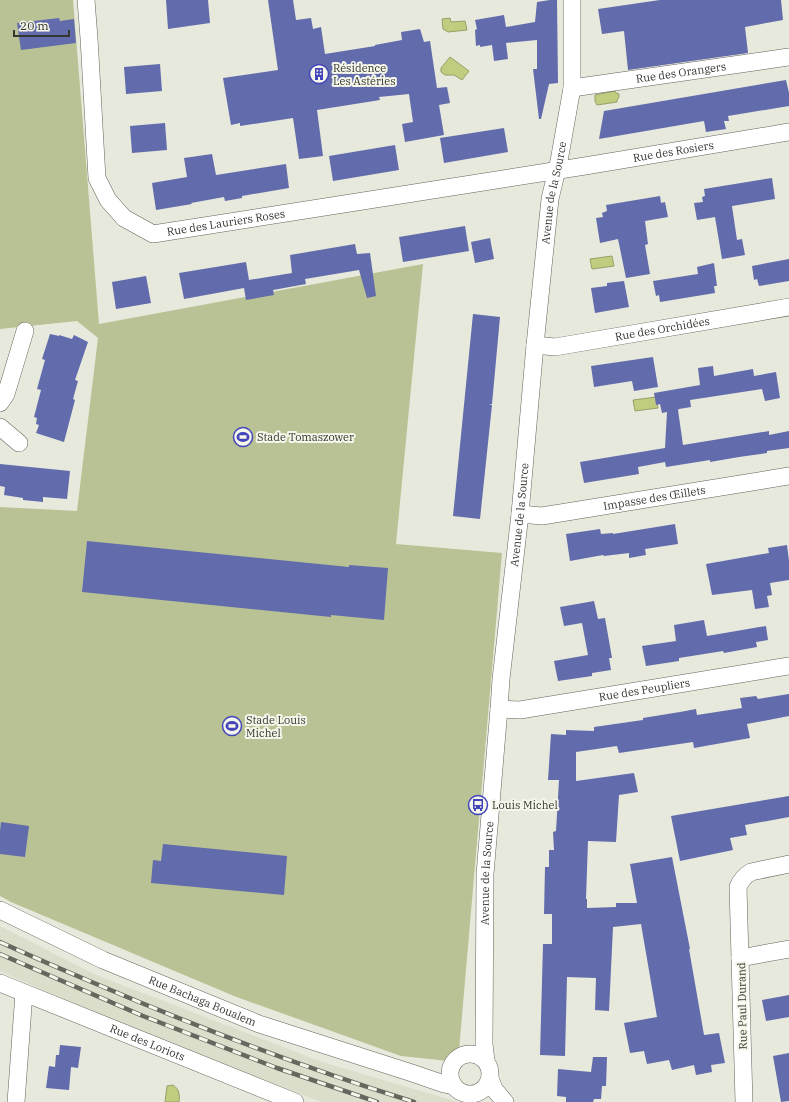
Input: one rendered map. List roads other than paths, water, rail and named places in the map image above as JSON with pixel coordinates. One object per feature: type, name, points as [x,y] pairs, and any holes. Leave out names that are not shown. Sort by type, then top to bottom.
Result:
[{"type":"street","name":"Rue des Lauriers Roses","points":[[86,0],[97,178],[108,200],[124,218],[154,234],[557,171]]},
{"type":"street","name":"Avenue de la Source","points":[[486,1061],[484,1032],[485,874],[500,709],[501,679],[520,514],[550,198],[559,161],[572,88],[572,0]]},
{"type":"street","name":"Rue des Orangers","points":[[572,88],[789,57]]},
{"type":"street","name":"Rue des Rosiers","points":[[557,171],[789,132]]},
{"type":"street","name":"Rue des Orchidées","points":[[535,345],[556,347],[789,307]]},
{"type":"street","points":[[0,403],[6,394],[25,331]]},
{"type":"street","points":[[0,426],[19,443]]},
{"type":"street","name":"Impasse des Œillets","points":[[520,514],[542,516],[789,476]]},
{"type":"street","name":"Rue des Peupliers","points":[[500,709],[520,710],[789,666]]},
{"type":"street","points":[[740,958],[738,887],[742,879],[750,872],[789,864]]},
{"type":"street","name":"Rue Bachaga Boualem","points":[[0,910],[102,960],[259,1024],[412,1072],[452,1078]]},
{"type":"street","name":"Rue Paul Durand","points":[[744,1102],[740,958],[789,949]]},
{"type":"street","name":"Rue des Loriots","points":[[0,983],[295,1102]]},
{"type":"street","points":[[16,1102],[24,993]]},
{"type":"street","points":[[468,1054],[484,1032]]},
{"type":"street","points":[[468,1054],[475,1054],[486,1061],[490,1072],[488,1085],[477,1093],[471,1094],[458,1091],[452,1078],[452,1064],[462,1055],[468,1054]]},
{"type":"street","points":[[490,1078],[494,1089],[504,1102]]},
{"type":"street","points":[[477,1093],[504,1102]]},
{"type":"railway","points":[[0,942],[133,1000],[213,1031],[293,1061],[414,1102]]},
{"type":"railway","points":[[0,954],[143,1016],[277,1068],[377,1102]]},
{"type":"place","name":"Résidence Les Astéries","points":[[319,74]]},
{"type":"place","name":"Stade Tomaszower","points":[[243,437]]},
{"type":"place","name":"Stade Louis Michel","points":[[232,726]]},
{"type":"place","name":"Louis Michel","points":[[478,805]]}]
